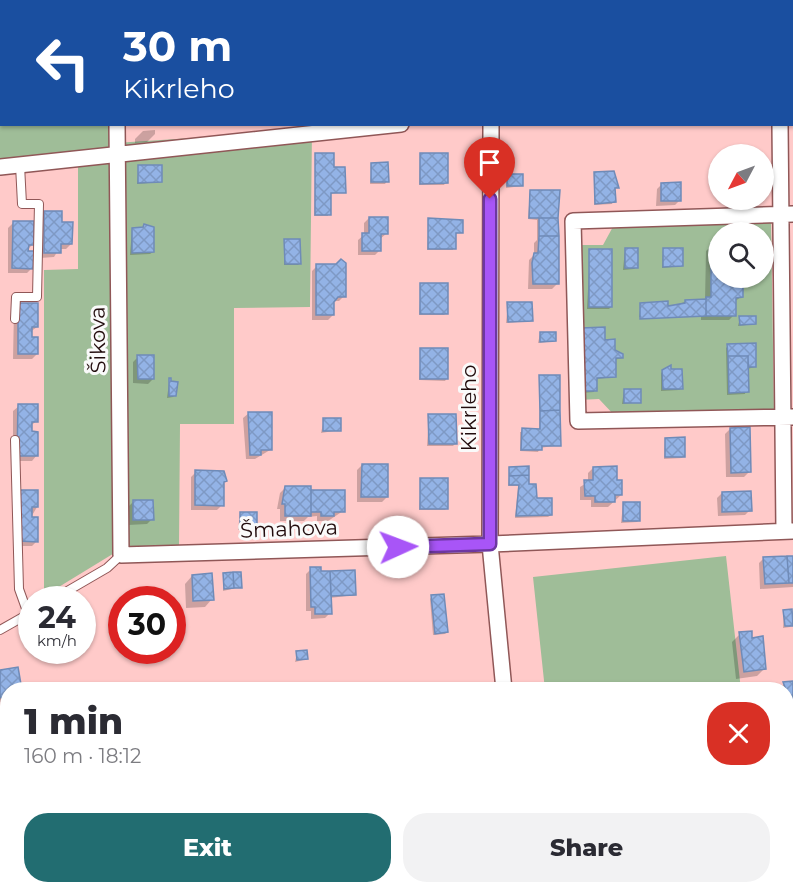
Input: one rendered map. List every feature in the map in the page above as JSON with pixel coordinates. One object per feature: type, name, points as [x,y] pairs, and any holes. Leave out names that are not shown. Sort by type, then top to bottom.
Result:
[{"type":"street","name":"Šikova","points":[[117,126],[121,555]]},
{"type":"street","points":[[0,167],[383,126]]},
{"type":"street","name":"Kikrleho","points":[[490,126],[490,544],[503,682]]},
{"type":"street","points":[[780,126],[788,214],[789,531]]},
{"type":"street","points":[[788,214],[573,221],[578,421],[788,418]]},
{"type":"street","name":"Šmahova","points":[[121,555],[490,544],[789,531]]},
{"type":"lane","points":[[15,319],[16,297],[37,297],[39,204],[22,204],[20,165]]},
{"type":"lane","points":[[15,440],[19,586]]},
{"type":"lane","points":[[76,586],[107,568],[121,555]]},
{"type":"lane","points":[[0,630],[18,620]]},
{"type":"green space","points":[[0,126],[115,126],[115,143],[312,130],[310,307],[234,308],[234,424],[180,424],[179,547],[116,552],[60,586],[44,586],[44,270],[78,269],[78,164],[0,168]]},
{"type":"green space","points":[[771,219],[771,222],[708,222],[708,288],[772,288],[774,412],[615,416],[599,399],[577,400],[576,245],[603,245],[615,223]]},
{"type":"green space","points":[[726,556],[740,682],[544,682],[533,577]]},
{"type":"building","points":[[315,153],[334,153],[334,167],[345,167],[346,193],[331,193],[331,215],[315,215]]},
{"type":"building","points":[[420,153],[448,153],[448,183],[420,184]]},
{"type":"building","points":[[388,162],[389,182],[371,182],[371,163]]},
{"type":"building","points":[[138,165],[162,165],[162,182],[138,183]]},
{"type":"building","points":[[614,171],[619,188],[615,188],[616,202],[595,204],[594,172]]},
{"type":"building","points":[[507,174],[523,174],[523,186],[507,186]]},
{"type":"building","points":[[681,182],[681,201],[661,201],[661,183]]},
{"type":"building","points":[[530,190],[560,190],[558,218],[529,218]]},
{"type":"building","points":[[44,211],[62,211],[62,222],[73,222],[72,244],[61,244],[61,253],[44,253]]},
{"type":"building","points":[[369,217],[388,217],[388,234],[381,234],[381,251],[362,251],[362,233],[369,233]]},
{"type":"building","points":[[428,218],[463,220],[463,233],[456,233],[456,249],[428,249]]},
{"type":"building","points":[[539,218],[558,218],[559,236],[539,236]]},
{"type":"building","points":[[13,221],[34,221],[34,245],[29,245],[28,251],[34,251],[33,269],[12,268]]},
{"type":"building","points":[[144,224],[154,227],[154,252],[132,253],[132,228],[143,227]]},
{"type":"building","points":[[539,236],[559,236],[559,284],[533,284],[532,263],[534,253],[538,253]]},
{"type":"building","points":[[284,239],[300,239],[301,264],[285,264]]},
{"type":"building","points":[[625,248],[638,248],[638,268],[625,268]]},
{"type":"building","points":[[663,248],[683,248],[683,266],[663,267]]},
{"type":"building","points":[[589,249],[612,249],[612,307],[589,307]]},
{"type":"building","points":[[341,259],[346,263],[346,297],[338,297],[334,302],[334,315],[316,315],[316,264],[336,264]]},
{"type":"building","points":[[420,283],[448,283],[448,314],[420,314]]},
{"type":"building","points":[[711,288],[743,288],[743,297],[736,298],[736,316],[706,316],[706,297],[711,297]]},
{"type":"building","points":[[706,299],[706,316],[640,319],[640,303],[668,301],[668,306],[685,303],[685,300]]},
{"type":"building","points":[[507,302],[532,302],[533,321],[508,322]]},
{"type":"building","points":[[18,303],[38,303],[38,327],[32,327],[32,337],[38,337],[38,354],[18,354]]},
{"type":"building","points":[[739,316],[756,316],[756,324],[740,325]]},
{"type":"building","points":[[605,327],[605,340],[615,339],[615,350],[623,354],[623,358],[616,358],[616,377],[597,378],[597,391],[582,391],[581,328]]},
{"type":"building","points":[[540,332],[556,332],[556,341],[540,342]]},
{"type":"building","points":[[756,343],[756,367],[748,367],[748,356],[728,356],[727,344]]},
{"type":"building","points":[[420,348],[448,348],[448,379],[420,379]]},
{"type":"building","points":[[137,355],[154,355],[154,379],[138,379]]},
{"type":"building","points":[[728,356],[748,356],[749,392],[729,393]]},
{"type":"building","points":[[671,365],[671,369],[682,369],[683,389],[663,389],[662,370]]},
{"type":"building","points":[[539,375],[560,375],[560,410],[540,411]]},
{"type":"building","points":[[169,378],[171,381],[178,382],[176,396],[169,396]]},
{"type":"building","points":[[624,389],[641,389],[641,403],[624,403]]},
{"type":"building","points":[[18,404],[38,404],[38,422],[32,422],[32,431],[38,432],[38,456],[17,456]]},
{"type":"building","points":[[560,410],[561,446],[542,446],[542,450],[521,450],[522,428],[540,429],[540,411]]},
{"type":"building","points":[[248,412],[272,412],[272,450],[261,450],[261,455],[250,455]]},
{"type":"building","points":[[428,414],[456,414],[457,444],[429,444]]},
{"type":"building","points":[[323,418],[341,418],[341,431],[323,431]]},
{"type":"building","points":[[750,427],[751,472],[731,473],[730,428]]},
{"type":"building","points":[[685,437],[685,457],[665,457],[665,438]]},
{"type":"building","points":[[362,464],[388,464],[388,497],[361,497]]},
{"type":"building","points":[[529,466],[529,475],[509,476],[509,467]]},
{"type":"building","points":[[617,466],[617,480],[622,480],[622,495],[615,495],[615,502],[595,502],[595,496],[585,496],[584,480],[593,480],[593,467]]},
{"type":"building","points":[[195,470],[224,471],[227,481],[224,482],[224,506],[195,505]]},
{"type":"building","points":[[529,475],[529,484],[536,484],[537,498],[552,498],[552,515],[516,516],[519,485],[509,485],[509,476]]},
{"type":"building","points":[[420,478],[448,478],[448,509],[420,509]]},
{"type":"building","points":[[285,486],[311,486],[311,516],[285,516],[285,504],[282,504]]},
{"type":"building","points":[[18,490],[38,490],[38,507],[32,507],[32,517],[38,517],[38,542],[18,541]]},
{"type":"building","points":[[311,490],[345,490],[345,512],[334,512],[334,516],[321,516],[321,512],[311,512]]},
{"type":"building","points":[[751,491],[752,511],[722,512],[722,492]]},
{"type":"building","points":[[133,500],[153,500],[154,520],[133,520]]},
{"type":"building","points":[[623,502],[640,502],[640,521],[623,521]]},
{"type":"building","points":[[240,512],[257,512],[257,529],[240,529]]},
{"type":"building","points":[[787,556],[793,556],[793,583],[789,583]]},
{"type":"building","points":[[787,556],[789,583],[765,584],[763,557]]},
{"type":"building","points":[[310,567],[321,567],[321,571],[330,571],[332,614],[315,614],[315,607],[311,607]]},
{"type":"building","points":[[355,570],[356,595],[331,596],[330,571]]},
{"type":"building","points":[[233,572],[234,588],[224,589],[223,573]]},
{"type":"building","points":[[233,572],[241,572],[242,588],[234,588]]},
{"type":"building","points":[[212,573],[214,600],[193,601],[192,575]]},
{"type":"building","points":[[444,594],[448,632],[435,634],[431,595]]},
{"type":"building","points":[[792,609],[793,626],[785,626],[783,610]]},
{"type":"building","points":[[752,631],[752,638],[763,636],[766,669],[744,672],[739,632]]},
{"type":"building","points":[[307,650],[308,659],[297,660],[296,651]]},
{"type":"building","points":[[18,667],[21,682],[0,682],[0,670]]},
{"type":"route","points":[[398,547],[490,544],[490,199]]}]
